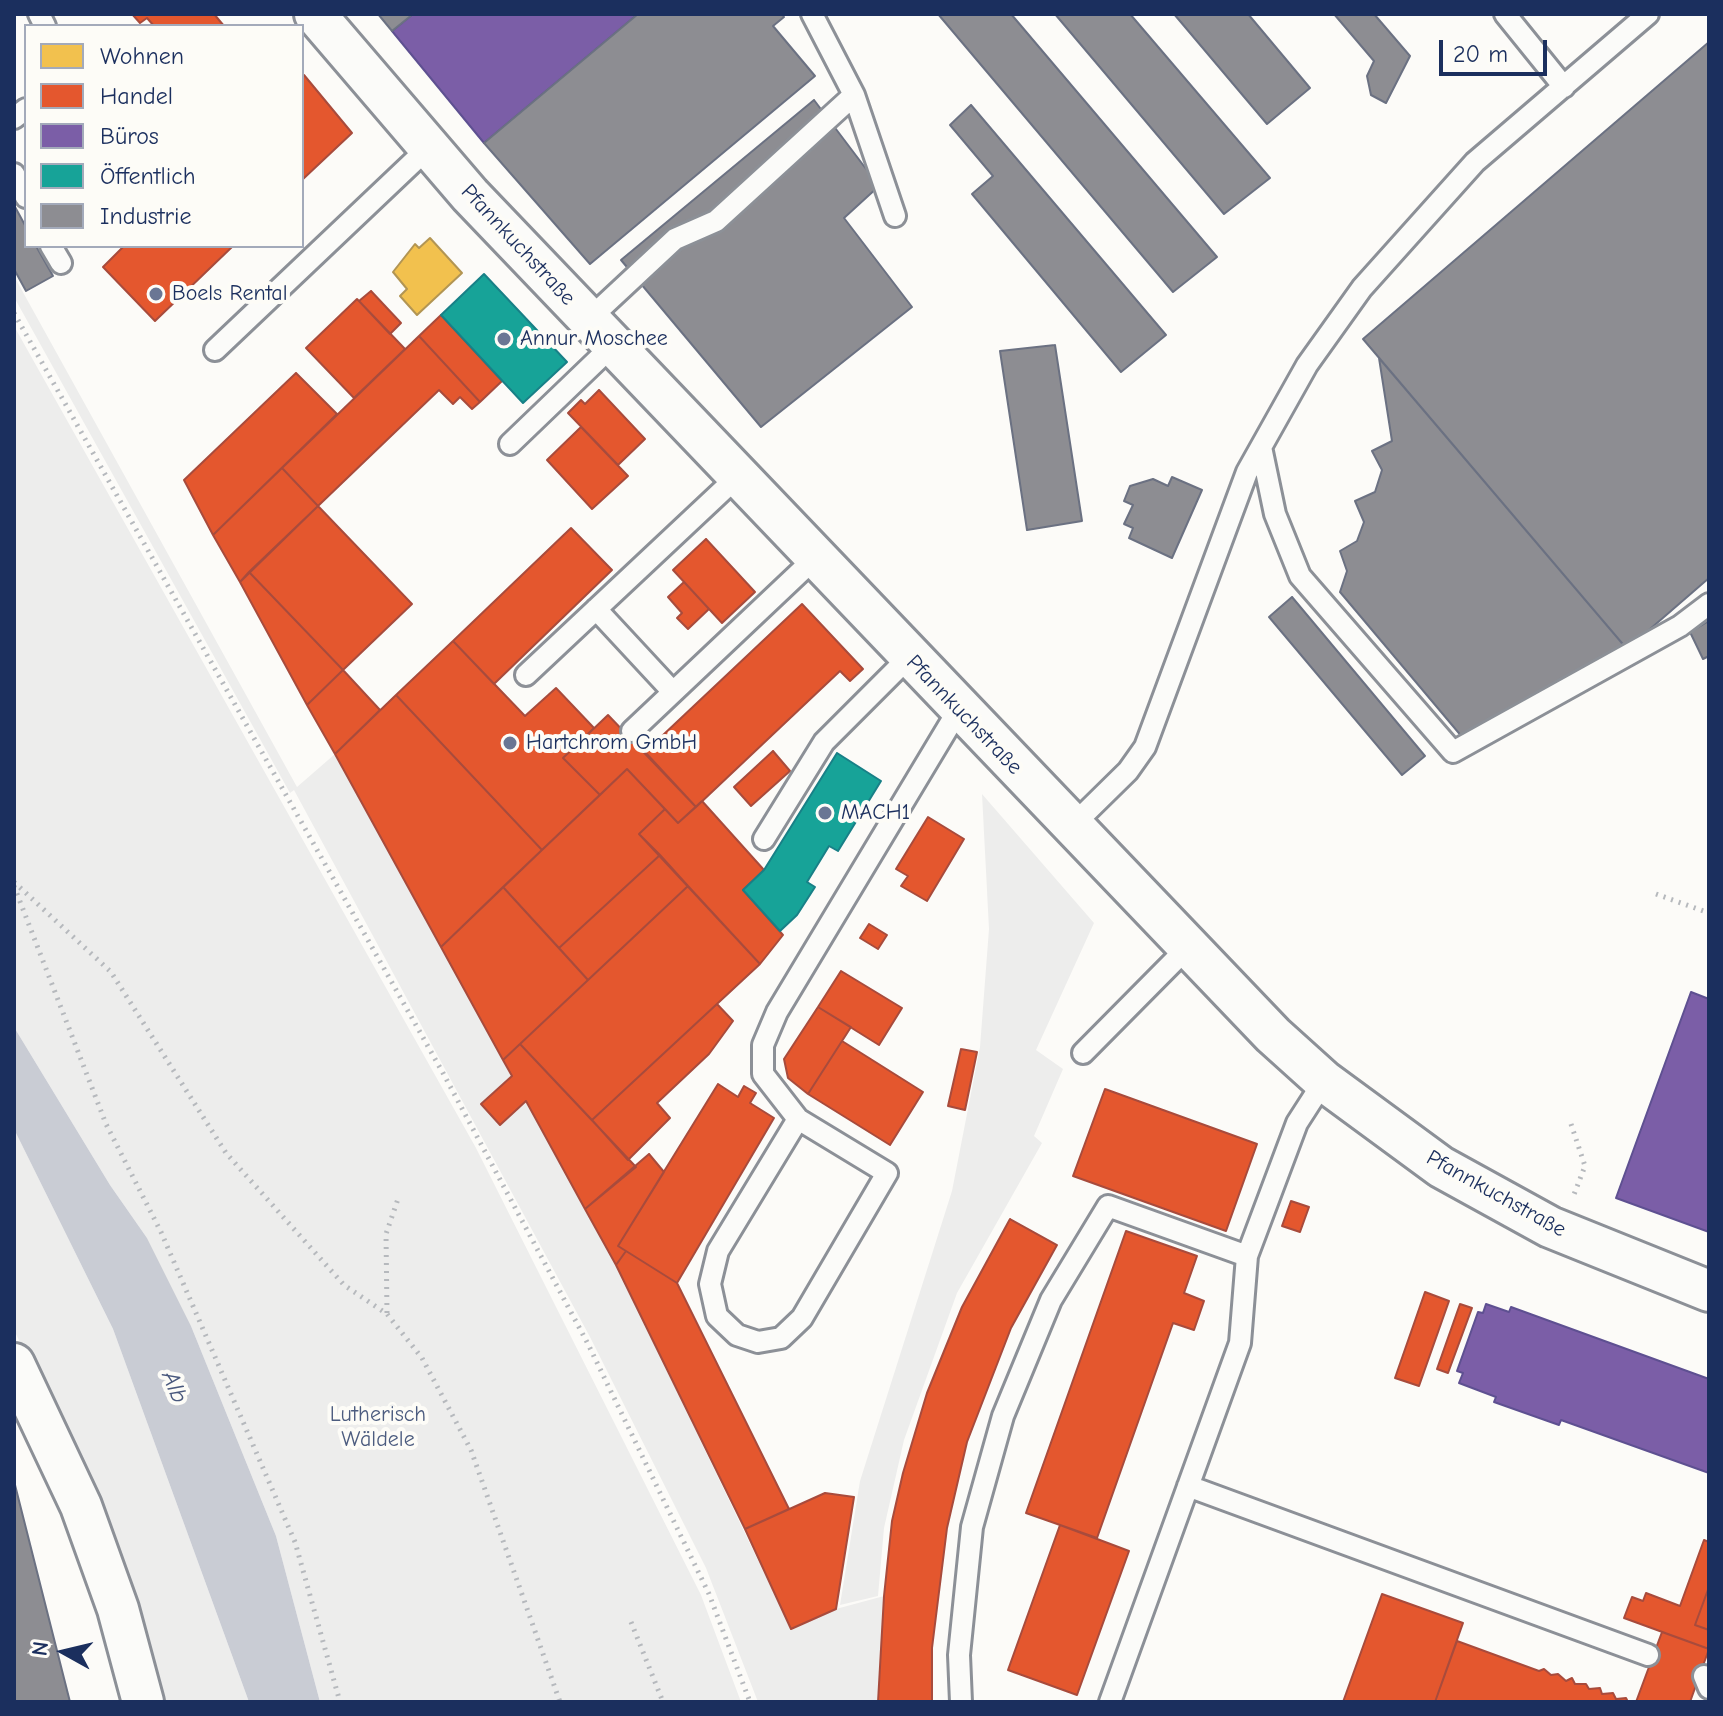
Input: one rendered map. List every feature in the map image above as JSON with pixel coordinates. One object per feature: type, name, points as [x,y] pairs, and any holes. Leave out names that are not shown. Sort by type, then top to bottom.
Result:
[{"type":"street","name":"Pfannkuchstraße","points":[[315,14],[429,147],[737,477],[1187,948],[1324,1081],[1441,1167],[1559,1231],[1709,1291]]},
{"type":"street","points":[[14,1364],[81,1506],[118,1609],[143,1702]]},
{"type":"lane","points":[[812,14],[854,95],[895,216]]},
{"type":"lane","points":[[1505,14],[1564,87]]},
{"type":"lane","points":[[1071,827],[1128,771],[1145,747],[1227,524],[1261,447],[1307,365],[1362,288],[1475,162],[1648,14]]},
{"type":"lane","points":[[510,444],[675,239],[716,221],[854,95]]},
{"type":"lane","points":[[215,350],[429,147]]},
{"type":"lane","points":[[14,174],[24,193]]},
{"type":"lane","points":[[1261,447],[1275,514],[1300,576],[1453,752],[1680,626],[1709,604]]},
{"type":"lane","points":[[526,675],[737,477]]},
{"type":"lane","points":[[632,731],[815,558]]},
{"type":"lane","points":[[596,609],[673,692]]},
{"type":"lane","points":[[764,839],[824,742],[909,657]]},
{"type":"lane","points":[[798,1119],[718,1251],[710,1284],[717,1316],[737,1335],[758,1342],[781,1338],[802,1318],[887,1173],[798,1119],[763,1074],[763,1045],[777,1012],[959,709]]},
{"type":"lane","points":[[1083,1053],[1187,948]]},
{"type":"lane","points":[[1110,1702],[1240,1343],[1247,1256],[1297,1123],[1324,1081]]},
{"type":"lane","points":[[961,1702],[959,1655],[972,1527],[1003,1416],[1051,1300],[1108,1206],[1247,1256]]},
{"type":"lane","points":[[1188,1486],[1648,1655]]},
{"type":"path","points":[[14,313],[443,1073],[588,1344],[709,1594],[750,1702]]},
{"type":"path","points":[[14,884],[111,972],[226,1153],[344,1285],[387,1314],[422,1358],[471,1450],[560,1702]]},
{"type":"path","points":[[14,884],[106,1124],[161,1232],[289,1527],[319,1618],[340,1702]]},
{"type":"path","points":[[1656,894],[1709,913]]},
{"type":"path","points":[[1559,1231],[1585,1166],[1571,1124]]},
{"type":"path","points":[[387,1314],[386,1234],[399,1196]]},
{"type":"path","points":[[631,1622],[663,1702]]},
{"type":"green space","points":[[14,276],[297,787],[335,754],[616,1265],[791,1629],[836,1609],[884,1596],[878,1702],[758,1702],[706,1568],[590,1337],[294,790],[290,793],[14,297]]},
{"type":"green space","name":"Lutherisch Wäldele","points":[[14,326],[476,1148],[701,1595],[741,1702],[320,1702],[276,1536],[191,1326],[147,1238],[110,1185],[14,1027]]},
{"type":"green space","points":[[982,794],[1094,923],[1036,1050],[1063,1069],[1034,1136],[1042,1143],[957,1293],[904,1440],[884,1528],[878,1596],[840,1605],[860,1481],[952,1191],[980,1047],[989,929]]},
{"type":"green space","points":[[14,1129],[113,1329],[249,1702],[160,1702],[64,1432],[14,1330]]},
{"type":"water","name":"Alb","points":[[14,1027],[110,1185],[147,1238],[191,1326],[276,1536],[320,1702],[249,1702],[113,1329],[14,1129]]},
{"type":"building: Wohnen","points":[[430,238],[462,273],[417,315],[400,296],[407,289],[393,272],[415,244],[419,248]]},
{"type":"building: Handel","points":[[132,14],[214,14],[222,24],[152,24],[147,18],[140,23]]},
{"type":"building: Handel","points":[[304,75],[352,133],[304,178]]},
{"type":"building: Handel","name":"Boels Rental","points":[[122,248],[231,248],[155,321],[103,267]]},
{"type":"building: Handel","points":[[371,291],[401,323],[390,334],[359,301]]},
{"type":"building: Handel","points":[[357,299],[405,349],[354,398],[306,348]]},
{"type":"building: Handel","points":[[441,315],[502,381],[480,402],[419,336]]},
{"type":"building: Handel","points":[[419,336],[480,402],[472,409],[460,397],[453,404],[439,390],[318,506],[282,468]]},
{"type":"building: Handel","points":[[296,373],[337,414],[213,535],[184,480]]},
{"type":"building: Handel","points":[[599,390],[645,439],[618,465],[568,413],[581,400],[585,404]]},
{"type":"building: Handel","points":[[581,427],[628,476],[592,509],[547,460]]},
{"type":"building: Handel","points":[[282,468],[318,506],[240,582],[213,535]]},
{"type":"building: Handel","points":[[318,506],[412,604],[343,670],[249,572]]},
{"type":"building: Handel","points":[[571,528],[612,570],[494,684],[453,641]]},
{"type":"building: Handel","points":[[706,539],[755,592],[722,623],[673,570]]},
{"type":"building: Handel","points":[[249,572],[343,670],[307,705],[240,582]]},
{"type":"building: Handel","points":[[684,582],[709,609],[688,629],[677,618],[682,613],[668,597]]},
{"type":"building: Handel","points":[[802,604],[863,669],[850,681],[840,671],[696,807],[645,752]]},
{"type":"building: Handel","name":"Hartchrom GmbH","points":[[453,641],[525,716],[556,688],[594,728],[563,758],[600,795],[542,850],[396,695]]},
{"type":"building: Handel","points":[[343,670],[380,710],[335,754],[307,705]]},
{"type":"building: Handel","points":[[396,695],[542,850],[441,947],[335,754]]},
{"type":"building: Handel","points":[[608,715],[696,807],[678,823],[627,769],[600,795],[563,758]]},
{"type":"building: Handel","points":[[773,751],[790,771],[751,806],[734,787]]},
{"type":"building: Handel","points":[[627,769],[665,809],[639,834],[660,855],[559,948],[503,887]]},
{"type":"building: Handel","points":[[702,801],[764,870],[743,890],[783,935],[760,964],[639,834],[665,809],[678,823]]},
{"type":"building: Handel","points":[[928,817],[964,839],[927,901],[901,886],[908,876],[896,869]]},
{"type":"building: Handel","points":[[660,855],[688,886],[588,980],[559,948]]},
{"type":"building: Handel","points":[[688,886],[760,964],[592,1120],[520,1044]]},
{"type":"building: Handel","points":[[503,887],[588,980],[503,1060],[441,947]]},
{"type":"building: Handel","points":[[869,924],[887,935],[878,949],[860,938]]},
{"type":"building: Handel","points":[[841,971],[902,1008],[879,1045],[818,1007]]},
{"type":"building: Handel","points":[[717,1004],[733,1021],[709,1054],[657,1103],[670,1118],[628,1160],[592,1120]]},
{"type":"building: Handel","points":[[818,1007],[851,1027],[808,1094],[788,1078],[784,1059]]},
{"type":"building: Handel","points":[[842,1041],[923,1092],[890,1145],[808,1094]]},
{"type":"building: Handel","points":[[520,1044],[636,1167],[585,1209],[526,1101],[500,1125],[481,1104],[512,1076],[503,1060]]},
{"type":"building: Handel","points":[[961,1049],[977,1052],[965,1110],[948,1106]]},
{"type":"building: Handel","points":[[718,1084],[738,1097],[744,1086],[756,1093],[750,1103],[774,1118],[677,1283],[618,1246]]},
{"type":"building: Handel","points":[[1105,1089],[1257,1144],[1226,1231],[1073,1176]]},
{"type":"building: Handel","points":[[649,1154],[664,1172],[618,1246],[626,1251],[616,1265],[585,1209]]},
{"type":"building: Handel","points":[[1291,1201],[1309,1207],[1300,1232],[1282,1226]]},
{"type":"building: Handel","points":[[1010,1219],[1057,1245],[1011,1328],[967,1442],[947,1528],[932,1648],[932,1702],[878,1702],[892,1521],[903,1473],[927,1393],[962,1307]]},
{"type":"building: Handel","points":[[1126,1231],[1197,1256],[1184,1293],[1204,1301],[1194,1330],[1173,1323],[1097,1538],[1026,1513]]},
{"type":"building: Handel","points":[[626,1251],[677,1283],[789,1509],[745,1529],[616,1265]]},
{"type":"building: Handel","points":[[1425,1292],[1449,1301],[1419,1386],[1395,1378]]},
{"type":"building: Handel","points":[[1460,1304],[1472,1308],[1448,1373],[1437,1369]]},
{"type":"building: Handel","points":[[825,1493],[854,1497],[836,1609],[791,1629],[745,1529]]},
{"type":"building: Handel","points":[[1060,1525],[1129,1551],[1077,1695],[1008,1670]]},
{"type":"building: Handel","points":[[1704,1540],[1709,1542],[1709,1587],[1695,1625],[1709,1630],[1709,1649],[1624,1618],[1632,1597],[1643,1601],[1646,1593],[1680,1606]]},
{"type":"building: Handel","points":[[1709,1587],[1709,1630],[1695,1625]]},
{"type":"building: Handel","points":[[1382,1594],[1463,1623],[1435,1702],[1343,1702]]},
{"type":"building: Handel","points":[[1662,1632],[1709,1649],[1690,1702],[1636,1702]]},
{"type":"building: Handel","points":[[1457,1641],[1539,1671],[1544,1669],[1551,1675],[1558,1674],[1566,1681],[1572,1678],[1575,1684],[1586,1684],[1589,1689],[1600,1688],[1602,1694],[1613,1693],[1616,1699],[1626,1698],[1628,1702],[1435,1702]]},
{"type":"building: Büros","points":[[413,14],[638,14],[484,143],[392,31]]},
{"type":"building: Büros","points":[[1691,992],[1709,999],[1709,1232],[1616,1198]]},
{"type":"building: Büros","points":[[1486,1304],[1509,1312],[1511,1307],[1709,1379],[1709,1473],[1561,1420],[1559,1425],[1494,1402],[1496,1397],[1459,1383],[1463,1373],[1457,1371],[1478,1312],[1483,1313]]},
{"type":"building: Öffentlich","name":"Annur Moschee","points":[[484,274],[567,362],[523,403],[441,315]]},
{"type":"building: Öffentlich","points":[[837,753],[881,781],[838,851],[829,846],[807,882],[815,887],[797,915],[780,931],[743,890],[764,870]]},
{"type":"building: Industrie","points":[[378,14],[413,14],[392,31]]},
{"type":"building: Industrie","points":[[638,14],[782,14],[784,17],[773,26],[815,76],[590,264],[484,143]]},
{"type":"building: Industrie","points":[[938,14],[1011,14],[1217,257],[1173,292]]},
{"type":"building: Industrie","points":[[1055,14],[1130,14],[1270,178],[1224,214]]},
{"type":"building: Industrie","points":[[1174,14],[1248,14],[1310,88],[1267,124]]},
{"type":"building: Industrie","points":[[1334,14],[1374,14],[1410,56],[1386,103],[1371,95],[1367,76],[1374,61]]},
{"type":"building: Industrie","points":[[1709,42],[1709,578],[1627,649],[1363,339]]},
{"type":"building: Industrie","points":[[814,100],[879,186],[844,218],[912,307],[761,427],[621,260]]},
{"type":"building: Industrie","points":[[971,105],[1166,335],[1121,372],[972,194],[993,176],[950,125]]},
{"type":"building: Industrie","points":[[14,205],[24,223],[24,248],[37,248],[53,276],[26,291],[14,269]]},
{"type":"building: Industrie","points":[[1055,345],[1082,521],[1027,530],[1000,351]]},
{"type":"building: Industrie","points":[[1379,358],[1627,649],[1463,738],[1340,592],[1347,571],[1340,551],[1357,541],[1364,522],[1355,501],[1375,492],[1382,470],[1372,451],[1392,441]]},
{"type":"building: Industrie","points":[[1172,477],[1202,490],[1172,558],[1129,538],[1133,528],[1124,524],[1133,505],[1124,501],[1130,486],[1153,479],[1168,486]]},
{"type":"building: Industrie","points":[[1292,597],[1425,756],[1402,775],[1269,617]]},
{"type":"building: Industrie","points":[[1709,621],[1709,656],[1703,659],[1690,632]]},
{"type":"building: Industrie","points":[[14,1481],[70,1702],[14,1702]]},
{"type":"place","name":"Boels Rental","points":[[156,294]]},
{"type":"place","name":"Annur Moschee","points":[[504,339]]},
{"type":"place","name":"Hartchrom GmbH","points":[[510,743]]},
{"type":"place","name":"MACH1","points":[[825,813]]}]
